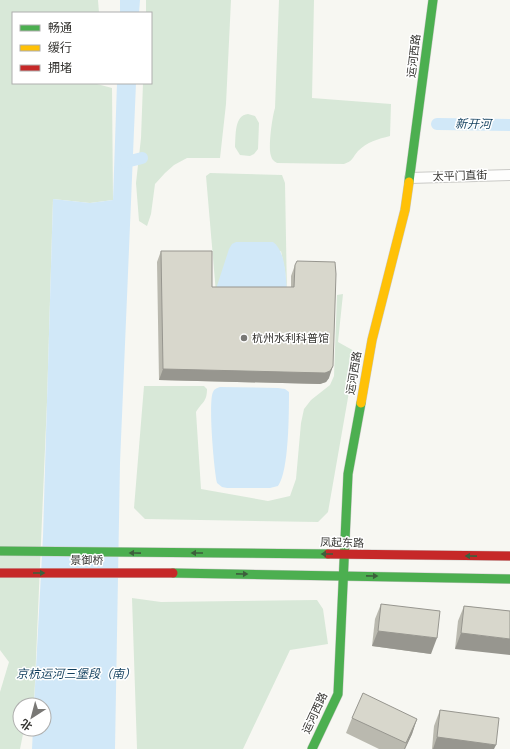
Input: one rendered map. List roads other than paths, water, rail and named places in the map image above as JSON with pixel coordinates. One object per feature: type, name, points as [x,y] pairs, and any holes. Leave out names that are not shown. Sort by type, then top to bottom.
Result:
[{"type":"main road","name":"运河西路","points":[[312,749],[338,694],[348,474],[372,340],[405,210],[433,0]]},
{"type":"main road","name":"景御桥","points":[[0,552],[174,553]]},
{"type":"main road","name":"凤起东路","points":[[174,553],[510,556]]},
{"type":"main road","name":"景御桥","points":[[0,573],[175,573],[344,576]]},
{"type":"main road","points":[[344,576],[510,579]]},
{"type":"street","name":"太平门直街","points":[[410,178],[510,175]]},
{"type":"water","points":[[120,0],[140,0],[139,12],[120,12]]},
{"type":"water","name":"京杭运河三堡段（南）","points":[[117,84],[136,84],[120,463],[115,749],[32,749],[33,737],[52,737],[52,697],[34,697],[43,536],[53,199],[90,203],[113,200]]},
{"type":"water","points":[[236,242],[273,242],[277,246],[283,258],[286,273],[287,294],[216,289],[229,249],[232,244]]},
{"type":"water","points":[[220,387],[278,388],[285,389],[289,392],[286,455],[282,479],[278,486],[270,488],[227,488],[222,487],[217,483],[214,465],[211,409],[213,392],[215,389]]},
{"type":"waterway","name":"新开河","points":[[437,124],[510,125]]},
{"type":"waterway","name":"新开河","points":[[126,162],[142,158]]},
{"type":"place","name":"杭州水利科普馆","points":[[244,338]]}]
